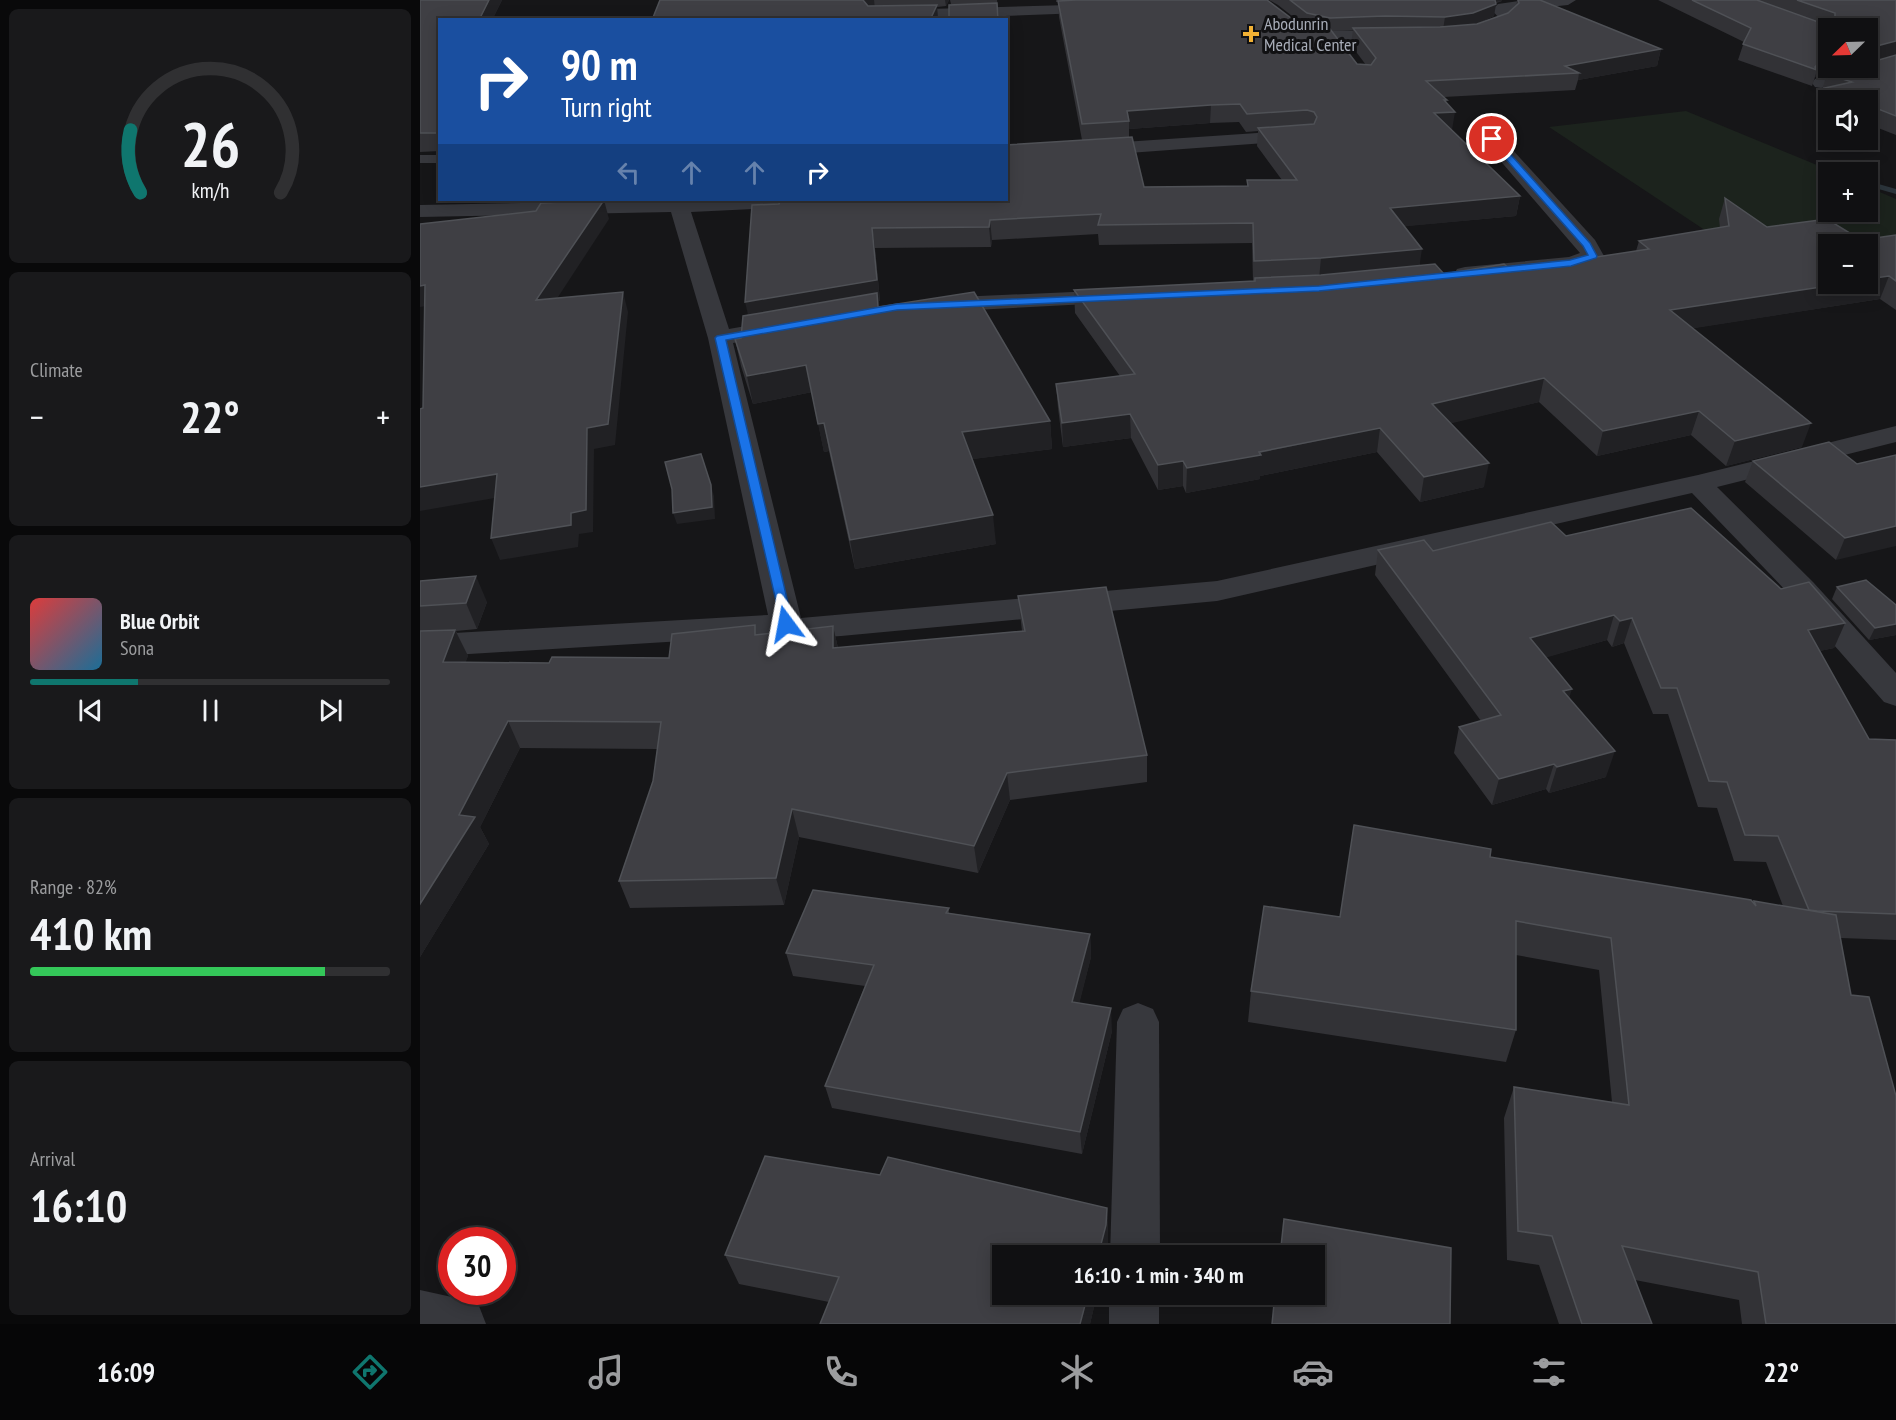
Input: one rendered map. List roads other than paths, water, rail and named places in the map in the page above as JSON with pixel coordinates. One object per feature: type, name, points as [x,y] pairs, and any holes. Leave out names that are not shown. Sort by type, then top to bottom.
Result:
[{"type":"street","points":[[1459,34],[1501,24],[1507,17],[1500,10],[1503,7],[1568,0]]},
{"type":"street","points":[[876,18],[875,16],[1119,8]]},
{"type":"street","points":[[1284,18],[1302,33],[1334,37],[1416,36]]},
{"type":"street","points":[[1334,37],[1346,53]]},
{"type":"street","points":[[1878,49],[1896,54]]},
{"type":"street","points":[[1821,83],[1896,62]]},
{"type":"street","points":[[1008,156],[1305,136]]},
{"type":"street","points":[[1445,276],[1571,263],[1593,256],[1587,245],[1492,139]]},
{"type":"street","points":[[420,211],[679,206],[794,201]]},
{"type":"street","points":[[679,206],[720,338],[786,624]]},
{"type":"street","points":[[909,306],[1143,296]]},
{"type":"street","points":[[720,338],[803,323]]},
{"type":"street","points":[[420,646],[786,624],[796,629],[841,626],[1217,591],[1698,483],[1896,434]]},
{"type":"street","points":[[1698,483],[1802,589],[1896,694]]},
{"type":"street","points":[[1135,1245],[1138,1022]]},
{"type":"street","points":[[1134,1305],[1134,1324]]},
{"type":"street","points":[[420,1315],[461,1324]]},
{"type":"lane","points":[[420,159],[438,159]]},
{"type":"waterway","points":[[1878,186],[1896,192]]},
{"type":"place","name":"Abodunrin Medical Center","points":[[1251,34]]}]
